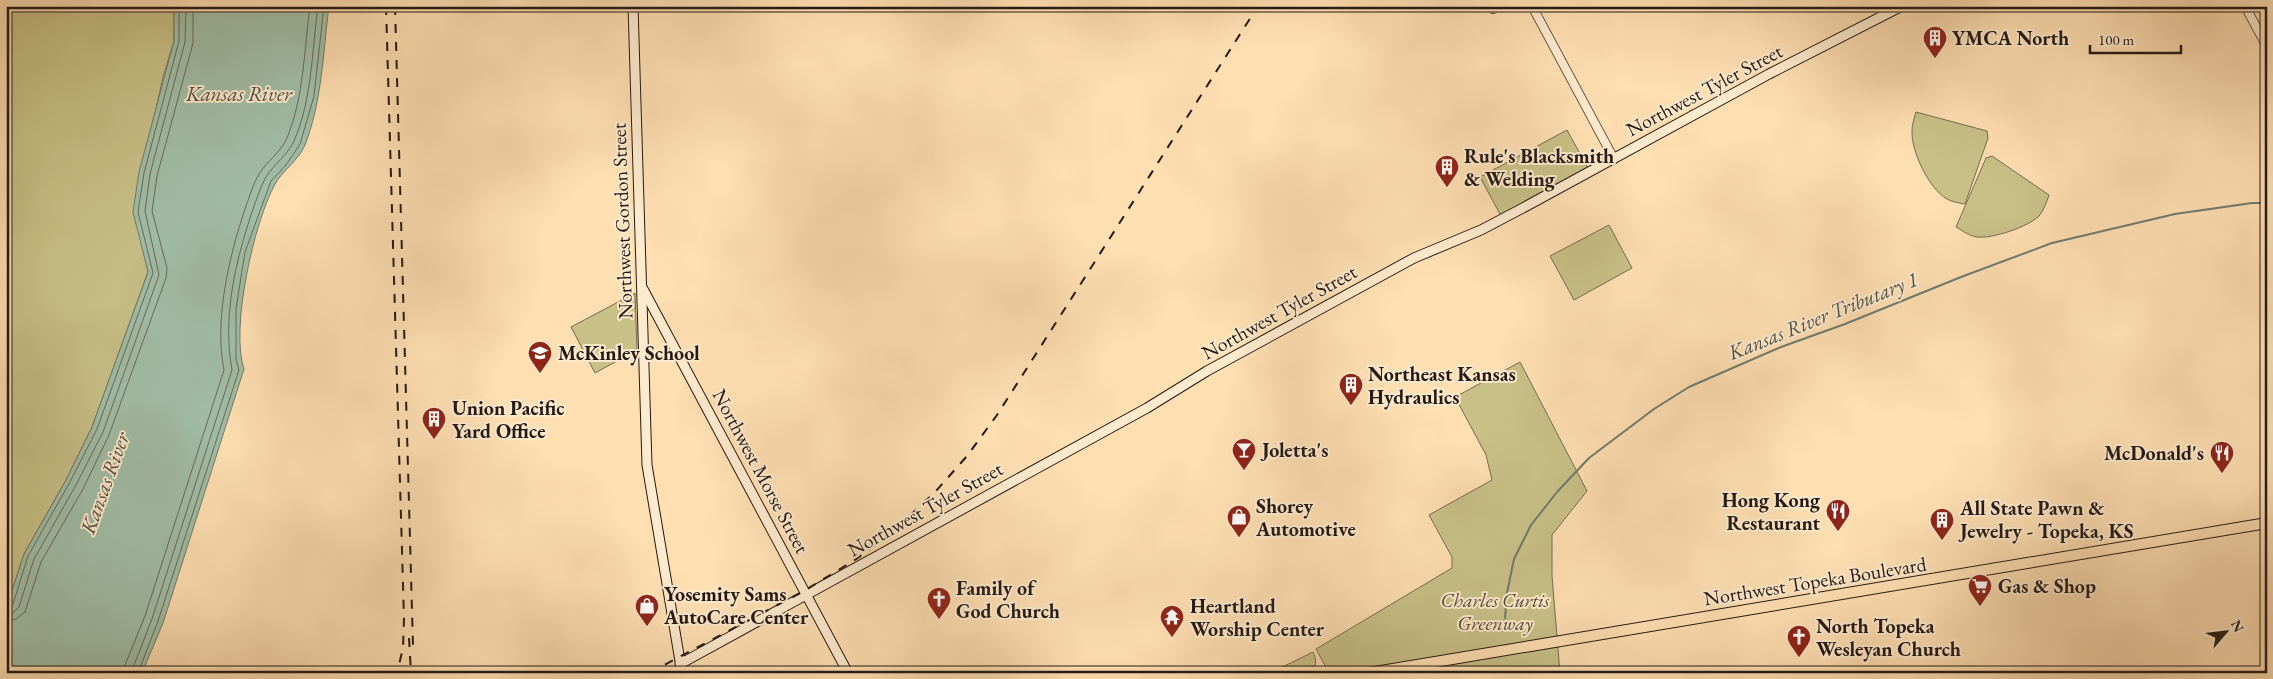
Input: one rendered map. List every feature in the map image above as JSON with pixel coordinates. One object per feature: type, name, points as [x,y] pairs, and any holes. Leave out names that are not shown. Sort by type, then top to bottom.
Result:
[{"type":"main road","name":"Northwest Gordon Street","points":[[633,6],[647,465],[681,668]]},
{"type":"main road","name":"Northwest Tyler Street","points":[[681,668],[806,595],[1154,404],[1207,371],[1414,258],[1480,230],[1770,74],[1902,6]]},
{"type":"main road","name":"Northwest Morse Street","points":[[642,286],[848,673]]},
{"type":"main road","name":"Northwest Topeka Boulevard","points":[[1369,673],[2267,523]]},
{"type":"street","points":[[1532,6],[1614,159]]},
{"type":"street","points":[[2245,6],[2267,46]]},
{"type":"green space","points":[[6,6],[174,6],[174,41],[163,77],[153,123],[144,250],[148,272],[92,427],[66,480],[24,554],[6,609]]},
{"type":"green space","points":[[1916,112],[1987,131],[1988,138],[1965,204],[1951,201],[1940,194],[1922,169],[1912,139],[1912,126]]},
{"type":"green space","points":[[1567,130],[1589,170],[1501,216],[1480,177]]},
{"type":"green space","points":[[1992,156],[2049,195],[2039,216],[2027,224],[2000,234],[1984,237],[1974,236],[1956,227],[1986,158]]},
{"type":"green space","points":[[1609,225],[1632,268],[1574,300],[1550,256]]},
{"type":"green space","points":[[635,293],[637,350],[595,373],[571,327]]},
{"type":"green space","name":"Charles Curtis Greenway","points":[[1520,362],[1587,491],[1552,535],[1552,576],[1560,673],[1329,673],[1316,649],[1452,568],[1452,557],[1429,515],[1492,480],[1486,455],[1455,397]]},
{"type":"green space","points":[[1313,652],[1316,663],[1314,669],[1309,673],[1270,673]]},
{"type":"water","name":"Kansas River","points":[[174,6],[329,6],[321,77],[311,128],[302,151],[275,184],[259,223],[246,276],[242,303],[240,351],[244,369],[163,623],[142,673],[6,673],[6,609],[24,554],[66,480],[92,427],[148,272],[133,212],[139,172],[174,41]]},
{"type":"waterway","name":"Kansas River Tributary 1","points":[[1505,618],[1507,593],[1514,559],[1531,525],[1557,492],[1589,458],[1654,409],[1689,387],[1781,347],[2052,243],[2175,214],[2252,203],[2267,203]]},
{"type":"railway","points":[[386,6],[404,619],[403,648],[397,673]]},
{"type":"railway","points":[[395,6],[413,646]]},
{"type":"railway","points":[[649,673],[804,591],[858,558],[898,527],[936,491],[967,456],[997,415],[1258,6]]},
{"type":"railway","points":[[409,638],[411,673]]},
{"type":"place","name":"YMCA North","points":[[1935,59]]},
{"type":"place","name":"Rule's Blacksmith & Welding","points":[[1447,188]]},
{"type":"place","name":"McKinley School","points":[[540,374]]},
{"type":"place","name":"Northeast Kansas Hydraulics","points":[[1351,406]]},
{"type":"place","name":"Union Pacific Yard Office","points":[[434,440]]},
{"type":"place","name":"Joletta's","points":[[1244,471]]},
{"type":"place","name":"McDonald's","points":[[2222,474]]},
{"type":"place","name":"Hong Kong Restaurant","points":[[1838,532]]},
{"type":"place","name":"Shorey Automotive","points":[[1239,538]]},
{"type":"place","name":"All State Pawn & Jewelry - Topeka, KS","points":[[1942,541]]},
{"type":"place","name":"Gas & Shop","points":[[1980,607]]},
{"type":"place","name":"Family of God Church","points":[[939,620]]},
{"type":"place","name":"Yosemity Sams AutoCare Center","points":[[647,627]]},
{"type":"place","name":"Heartland Worship Center","points":[[1172,638]]},
{"type":"place","name":"North Topeka Wesleyan Church","points":[[1799,658]]}]
